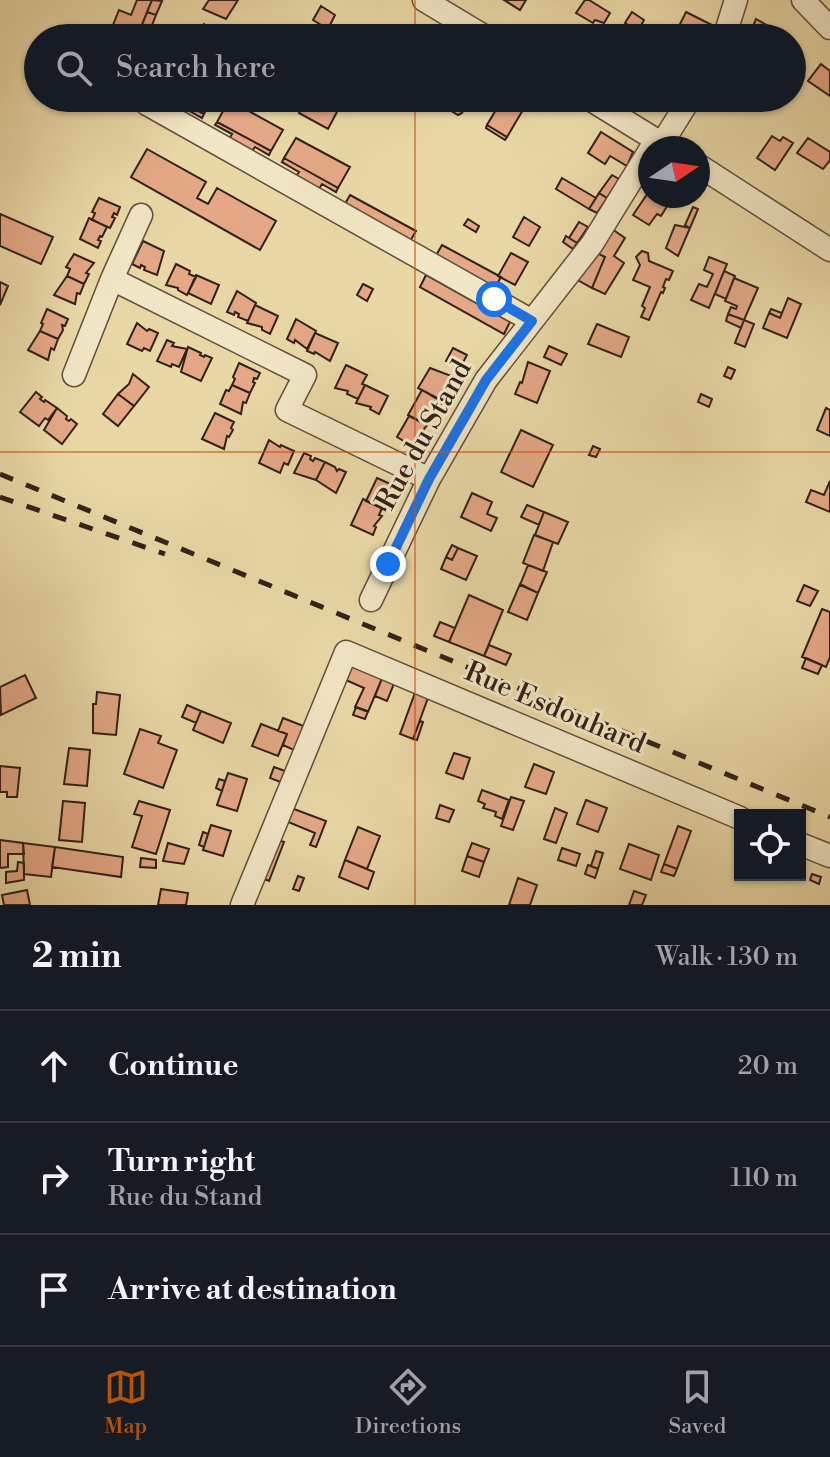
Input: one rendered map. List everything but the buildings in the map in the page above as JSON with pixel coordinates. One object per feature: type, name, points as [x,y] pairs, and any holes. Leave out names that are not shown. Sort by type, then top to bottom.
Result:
[{"type":"street","points":[[424,0],[464,24]]},
{"type":"street","points":[[728,24],[736,0]]},
{"type":"street","points":[[803,0],[830,28]]},
{"type":"street","points":[[161,112],[532,321]]},
{"type":"street","points":[[608,112],[642,136]]},
{"type":"street","name":"Rue du Stand","points":[[667,136],[681,112]]},
{"type":"street","points":[[710,173],[830,250]]},
{"type":"street","name":"Rue du Stand","points":[[371,600],[429,479],[486,380],[592,244],[638,176]]},
{"type":"street","points":[[74,375],[141,215]]},
{"type":"street","points":[[112,279],[305,375],[287,410],[429,479]]},
{"type":"street","name":"Rue Esdouhard","points":[[242,905],[346,652],[734,815]]},
{"type":"street","points":[[806,846],[830,856]]},
{"type":"railway","points":[[0,474],[830,817]]},
{"type":"railway","points":[[0,497],[165,554]]},
{"type":"route","points":[[388,564],[429,479],[486,380],[532,321],[494,299]]}]
